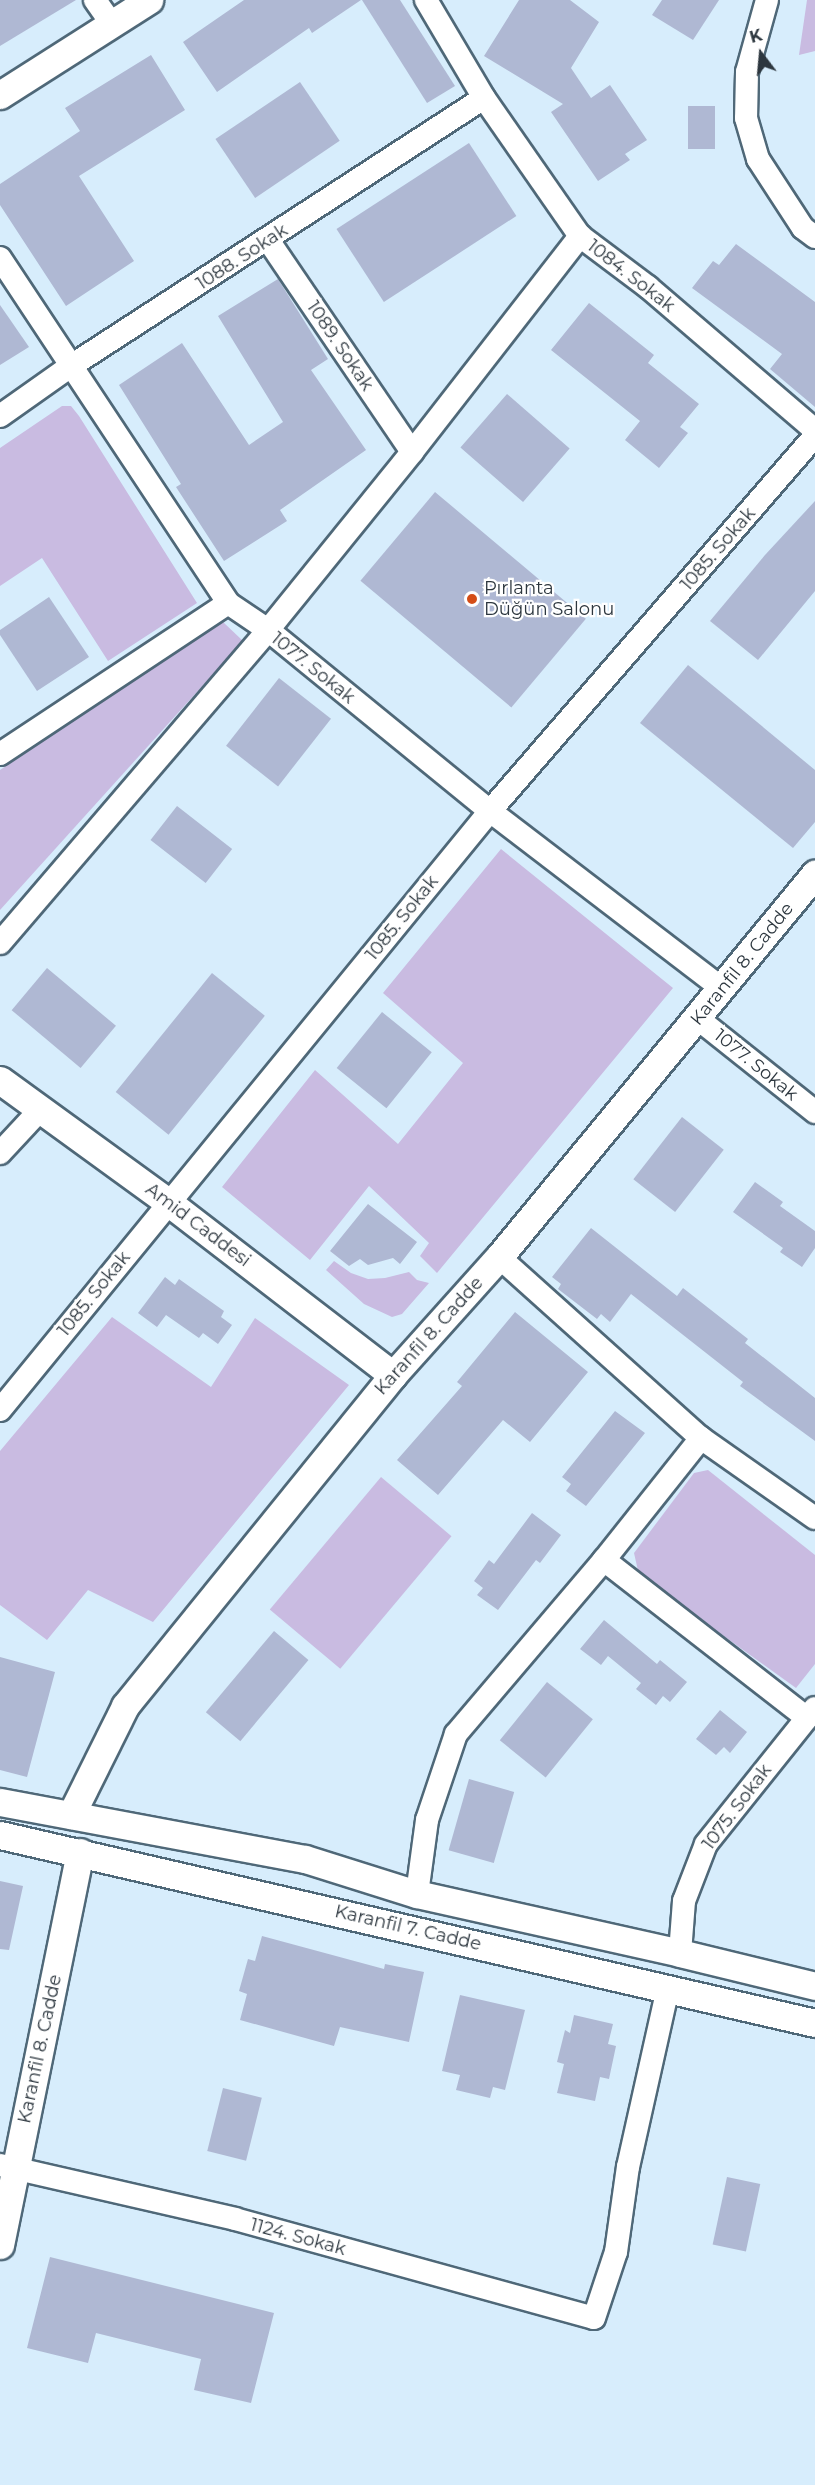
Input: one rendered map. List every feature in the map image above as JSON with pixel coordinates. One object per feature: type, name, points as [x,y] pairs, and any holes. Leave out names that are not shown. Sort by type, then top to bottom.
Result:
[{"type":"street","points":[[95,0],[111,24]]},
{"type":"street","points":[[0,96],[149,0]]},
{"type":"street","name":"1084. Sokak","points":[[426,0],[484,98],[580,237],[648,287],[815,430]]},
{"type":"street","points":[[767,0],[747,72],[746,118],[758,159],[803,228],[815,237]]},
{"type":"street","name":"1088. Sokak","points":[[0,416],[71,366],[484,98]]},
{"type":"street","points":[[0,943],[268,630],[412,452],[580,237]]},
{"type":"street","name":"1089. Sokak","points":[[268,240],[412,452]]},
{"type":"street","name":"1077. Sokak","points":[[0,258],[228,603],[268,630],[490,811],[723,988]]},
{"type":"street","name":"1085. Sokak","points":[[0,1410],[490,811],[815,436]]},
{"type":"street","points":[[0,754],[228,603]]},
{"type":"street","name":"Karanfil 8. Cadde","points":[[71,1815],[125,1706],[393,1375],[499,1257],[815,874]]},
{"type":"street","name":"1077. Sokak","points":[[697,1018],[815,1112]]},
{"type":"street","name":"Amid Caddesi","points":[[0,1080],[168,1202],[393,1375]]},
{"type":"street","points":[[0,1153],[40,1110]]},
{"type":"street","points":[[499,1257],[701,1438],[815,1518]]},
{"type":"street","points":[[417,1894],[427,1820],[456,1734],[604,1560],[701,1438]]},
{"type":"street","points":[[604,1560],[811,1713]]},
{"type":"street","name":"1075. Sokak","points":[[680,1953],[684,1901],[706,1844],[811,1713]]},
{"type":"street","name":"Karanfil 7. Cadde","points":[[0,1802],[305,1859],[417,1894],[815,1986]]},
{"type":"street","name":"Karanfil 7. Cadde","points":[[0,1835],[815,2023]]},
{"type":"street","name":"Karanfil 8. Cadde","points":[[0,2245],[8,2166],[80,1852]]},
{"type":"street","name":"1124. Sokak","points":[[8,2166],[235,2219],[594,2318],[616,2252],[628,2167],[668,1988]]},
{"type":"shaded area","points":[[807,0],[815,0],[815,51],[799,55]]},
{"type":"shaded area","points":[[62,406],[71,406],[79,416],[197,603],[108,661],[42,558],[0,586],[0,448]]},
{"type":"shaded area","points":[[222,621],[243,641],[0,910],[0,770]]},
{"type":"shaded area","points":[[501,849],[673,988],[437,1273],[420,1256],[429,1243],[369,1186],[310,1260],[222,1187],[315,1070],[398,1144],[463,1063],[383,993]]},
{"type":"shaded area","points":[[334,1261],[351,1273],[368,1279],[385,1278],[409,1272],[417,1280],[429,1283],[402,1314],[392,1317],[364,1304],[326,1270]]},
{"type":"shaded area","points":[[112,1317],[211,1387],[255,1318],[349,1385],[153,1622],[88,1590],[47,1640],[0,1605],[0,1451]]},
{"type":"shaded area","points":[[708,1470],[815,1555],[815,1664],[796,1688],[639,1575],[634,1553],[694,1473]]},
{"type":"shaded area","points":[[381,1477],[451,1536],[340,1669],[270,1610]]},
{"type":"building","points":[[0,0],[76,0],[0,46]]},
{"type":"building","points":[[244,0],[361,0],[312,33],[309,28],[217,92],[183,42]]},
{"type":"building","points":[[362,0],[400,0],[455,86],[427,103]]},
{"type":"building","points":[[519,0],[570,0],[599,22],[571,68],[591,98],[610,85],[647,140],[625,154],[630,160],[598,181],[551,112],[563,104],[484,56]]},
{"type":"building","points":[[662,0],[719,0],[693,40],[652,15]]},
{"type":"building","points":[[151,55],[185,110],[79,176],[134,261],[66,306],[0,205],[0,184],[80,131],[65,108]]},
{"type":"building","points":[[300,82],[340,141],[255,198],[215,139]]},
{"type":"building","points":[[688,106],[715,106],[715,149],[688,149]]},
{"type":"building","points":[[469,143],[516,216],[384,302],[336,229]]},
{"type":"building","points":[[736,244],[815,302],[815,407],[770,369],[782,354],[692,288],[713,261],[719,265]]},
{"type":"building","points":[[278,279],[328,359],[311,370],[366,450],[280,510],[287,521],[224,561],[176,487],[181,484],[119,385],[182,343],[249,445],[283,422],[218,316]]},
{"type":"building","points":[[589,303],[654,355],[648,363],[699,404],[680,427],[688,433],[659,468],[625,440],[640,421],[551,350]]},
{"type":"building","points":[[0,305],[29,347],[0,365]]},
{"type":"building","points":[[507,394],[570,448],[523,502],[460,448]]},
{"type":"building","name":"Pırlanta Düğün Salonu","points":[[435,492],[586,619],[511,707],[360,581]]},
{"type":"building","points":[[815,501],[815,591],[758,660],[710,621],[765,555]]},
{"type":"building","points":[[49,597],[89,657],[37,691],[0,635],[0,630]]},
{"type":"building","points":[[688,665],[815,770],[815,822],[793,848],[640,723]]},
{"type":"building","points":[[279,678],[331,719],[278,786],[226,746]]},
{"type":"building","points":[[177,806],[232,849],[206,883],[151,840]]},
{"type":"building","points":[[47,968],[116,1026],[81,1068],[12,1010]]},
{"type":"building","points":[[212,973],[265,1016],[169,1135],[116,1092]]},
{"type":"building","points":[[382,1012],[432,1052],[386,1108],[337,1068]]},
{"type":"building","points":[[682,1117],[724,1150],[675,1212],[633,1179]]},
{"type":"building","points":[[755,1182],[783,1202],[780,1206],[815,1231],[815,1248],[802,1267],[780,1252],[783,1248],[733,1212]]},
{"type":"building","points":[[368,1204],[417,1242],[400,1264],[393,1258],[368,1265],[360,1259],[349,1266],[330,1251]]},
{"type":"building","points":[[591,1228],[677,1296],[683,1288],[748,1339],[745,1343],[815,1398],[815,1441],[740,1386],[743,1382],[631,1294],[610,1322],[601,1314],[597,1319],[558,1289],[561,1284],[552,1277]]},
{"type":"building","points":[[165,1277],[175,1285],[179,1279],[224,1311],[221,1317],[232,1325],[218,1344],[203,1333],[199,1338],[166,1315],[157,1327],[138,1313]]},
{"type":"building","points":[[515,1312],[588,1372],[530,1442],[503,1420],[438,1495],[397,1460],[462,1386],[457,1382]]},
{"type":"building","points":[[615,1411],[645,1433],[586,1506],[566,1491],[571,1484],[562,1477]]},
{"type":"building","points":[[532,1513],[561,1535],[540,1563],[536,1560],[498,1610],[477,1595],[483,1588],[474,1581],[489,1560],[494,1564]]},
{"type":"building","points":[[604,1620],[657,1664],[660,1660],[687,1682],[670,1702],[663,1696],[656,1705],[636,1689],[641,1683],[608,1656],[601,1665],[580,1649]]},
{"type":"building","points":[[274,1631],[308,1660],[240,1741],[206,1712]]},
{"type":"building","points":[[0,1657],[55,1672],[27,1777],[0,1770]]},
{"type":"building","points":[[547,1682],[593,1719],[546,1777],[500,1740]]},
{"type":"building","points":[[720,1710],[747,1732],[730,1753],[724,1747],[716,1755],[696,1739]]},
{"type":"building","points":[[469,1779],[514,1792],[494,1863],[449,1850]]},
{"type":"building","points":[[0,1881],[23,1886],[9,1950],[0,1949]]},
{"type":"building","points":[[262,1936],[384,1969],[385,1964],[424,1972],[409,2042],[340,2027],[334,2046],[240,2020],[247,1994],[239,1991],[248,1959],[255,1961]]},
{"type":"building","points":[[460,1995],[525,2010],[505,2090],[493,2087],[490,2098],[456,2090],[460,2075],[442,2071]]},
{"type":"building","points":[[574,2015],[613,2024],[608,2044],[616,2046],[609,2079],[600,2077],[595,2101],[557,2093],[564,2064],[557,2062],[565,2030],[570,2033]]},
{"type":"building","points":[[223,2088],[262,2098],[246,2161],[207,2151]]},
{"type":"building","points":[[727,2177],[760,2184],[746,2252],[713,2244]]},
{"type":"building","points":[[50,2257],[274,2313],[251,2403],[194,2390],[201,2359],[96,2333],[88,2363],[27,2348]]},
{"type":"place","name":"Pırlanta Düğün Salonu","points":[[472,599]]}]
